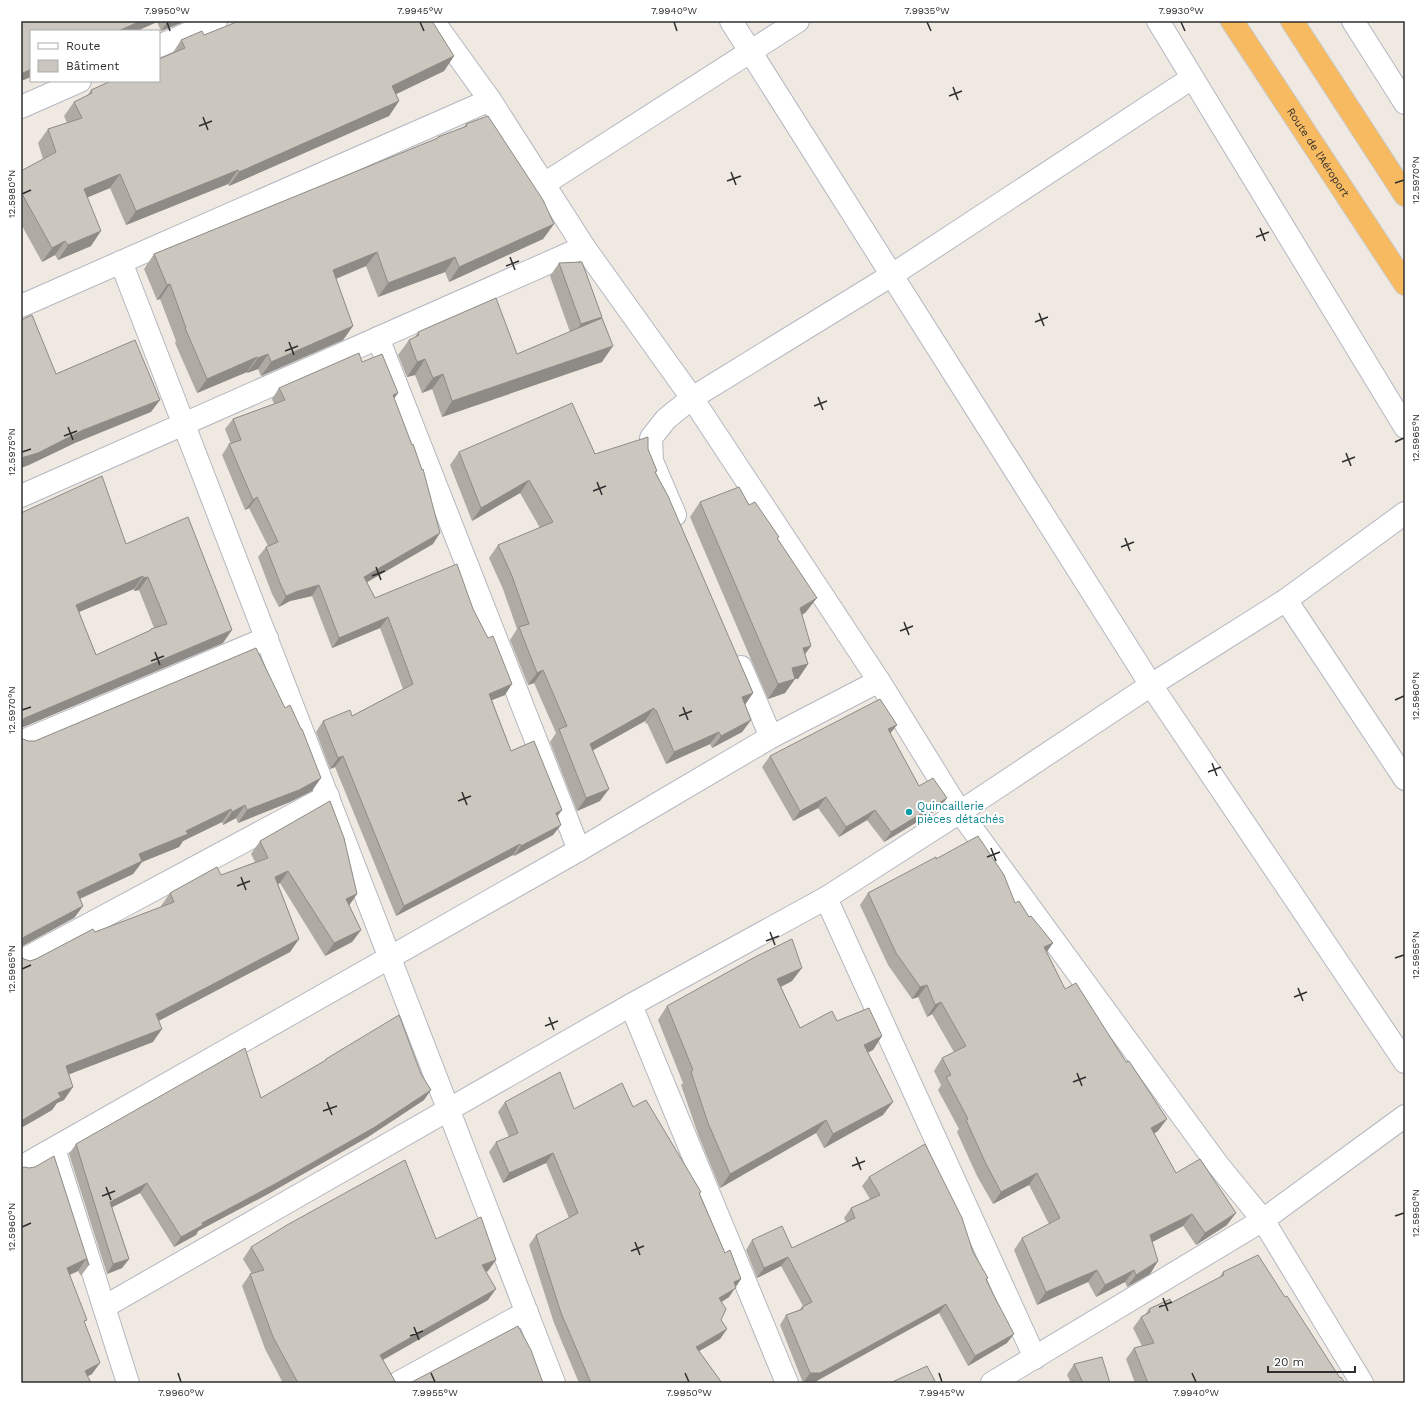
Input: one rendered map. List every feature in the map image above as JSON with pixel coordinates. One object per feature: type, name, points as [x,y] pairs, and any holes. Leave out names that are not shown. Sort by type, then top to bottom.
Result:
[{"type":"highway","name":"Route de l'Aéroport","points":[[1232,21],[1405,284]]},
{"type":"highway","points":[[1292,21],[1405,195]]},
{"type":"street","points":[[160,46],[216,21]]},
{"type":"street","points":[[433,21],[490,100],[584,246],[692,398],[880,681],[960,812],[1218,1165],[1262,1220],[1362,1383]]},
{"type":"street","points":[[731,21],[1151,685],[1405,1062]]},
{"type":"street","points":[[544,184],[798,21]]},
{"type":"street","points":[[1158,21],[1405,427]]},
{"type":"street","points":[[1353,21],[1405,104]]},
{"type":"street","points":[[684,534],[652,461],[651,438],[666,419],[692,398],[892,275],[1192,78]]},
{"type":"street","points":[[21,107],[78,82]]},
{"type":"street","points":[[21,306],[490,100]]},
{"type":"street","points":[[21,496],[584,246]]},
{"type":"street","points":[[122,262],[554,1383]]},
{"type":"street","points":[[378,338],[579,850]]},
{"type":"street","points":[[104,1307],[632,1005],[826,898],[960,812],[1151,685],[1286,600],[1405,513]]},
{"type":"street","points":[[1286,600],[1405,778]]},
{"type":"street","points":[[21,742],[267,638]]},
{"type":"street","points":[[734,650],[771,737]]},
{"type":"street","points":[[21,1167],[579,850],[771,737],[880,681]]},
{"type":"street","points":[[21,961],[328,796]]},
{"type":"street","points":[[826,898],[1035,1358]]},
{"type":"street","points":[[632,1005],[787,1383]]},
{"type":"street","points":[[992,1383],[1262,1220],[1405,1116]]},
{"type":"street","points":[[54,1149],[128,1383]]},
{"type":"street","points":[[398,1383],[527,1312]]},
{"type":"building","points":[[21,21],[141,21],[120,30],[30,30],[30,70],[21,74]]},
{"type":"building","points":[[239,21],[432,21],[454,56],[392,86],[399,101],[239,172],[238,170],[136,211],[120,174],[84,189],[101,231],[68,245],[65,241],[52,248],[21,192],[21,171],[56,152],[48,129],[82,118],[74,102],[92,93],[91,90],[109,82],[160,82],[160,59],[185,48],[181,40],[202,31],[204,35]]},
{"type":"building","points":[[488,116],[543,200],[554,224],[459,267],[455,257],[388,283],[377,252],[333,270],[353,326],[271,362],[268,354],[258,358],[257,357],[207,379],[185,328],[170,284],[167,285],[154,254],[438,138],[467,126],[466,124]]},
{"type":"building","points":[[582,262],[602,317],[581,324],[559,263]]},
{"type":"building","points":[[496,298],[517,354],[602,318],[613,346],[452,401],[443,374],[433,378],[425,359],[417,362],[409,340],[419,335],[418,332]]},
{"type":"building","points":[[32,315],[56,374],[135,340],[160,400],[83,430],[38,453],[21,458],[21,320]]},
{"type":"building","points":[[359,353],[362,362],[382,354],[398,393],[393,395],[422,470],[423,469],[440,533],[364,577],[375,598],[457,564],[473,609],[488,638],[493,636],[512,684],[489,694],[511,751],[534,741],[562,810],[556,813],[561,825],[521,846],[520,844],[404,906],[343,756],[338,758],[323,721],[350,710],[352,716],[413,684],[388,617],[339,638],[319,585],[286,596],[266,547],[278,542],[257,497],[253,500],[229,444],[241,440],[233,419],[285,400],[279,388]]},
{"type":"building","points":[[572,403],[595,454],[648,437],[648,449],[657,471],[655,472],[668,496],[753,693],[742,697],[751,720],[721,736],[719,732],[674,752],[654,708],[590,744],[609,789],[586,798],[559,729],[567,726],[543,670],[537,673],[519,627],[529,624],[512,576],[498,545],[553,522],[529,480],[481,508],[459,452]]},
{"type":"building","points":[[102,476],[126,544],[188,517],[232,630],[21,721],[21,513]],"holes":[[[143,576],[143,578],[148,577],[167,624],[151,629],[96,655],[76,605]]]},
{"type":"building","points":[[739,487],[749,505],[755,502],[817,598],[800,608],[811,646],[803,648],[808,664],[792,668],[795,679],[778,684],[700,502]]},
{"type":"building","points":[[256,648],[285,708],[290,705],[302,729],[321,778],[299,790],[247,810],[245,805],[232,812],[231,809],[186,831],[188,834],[139,854],[142,861],[77,892],[83,906],[21,940],[21,737],[28,741],[35,741]]},
{"type":"building","points":[[880,699],[897,725],[888,729],[919,786],[933,778],[947,798],[891,832],[875,810],[846,827],[826,797],[800,811],[770,756]]},
{"type":"building","points":[[330,801],[344,838],[357,894],[346,899],[361,930],[334,943],[288,871],[275,877],[299,939],[156,1014],[162,1029],[66,1066],[73,1087],[58,1093],[61,1097],[21,1121],[21,956],[30,961],[36,959],[93,929],[95,932],[174,902],[170,893],[217,867],[221,875],[268,858],[260,841]]},
{"type":"building","points":[[978,836],[1004,875],[1015,903],[1019,901],[1029,917],[1031,916],[1053,943],[1044,947],[1065,989],[1076,983],[1126,1062],[1129,1061],[1167,1119],[1151,1128],[1176,1173],[1200,1159],[1236,1213],[1205,1233],[1192,1214],[1150,1235],[1158,1261],[1136,1275],[1134,1270],[1105,1285],[1097,1270],[1046,1292],[1022,1238],[1060,1218],[1037,1173],[1001,1192],[986,1164],[966,1120],[968,1119],[946,1077],[951,1075],[942,1058],[966,1046],[941,1002],[935,1005],[927,985],[920,987],[896,953],[868,893]]},
{"type":"building","points":[[792,939],[802,968],[777,979],[800,1028],[832,1011],[837,1021],[869,1008],[882,1036],[864,1045],[893,1102],[833,1134],[826,1120],[730,1174],[708,1123],[691,1072],[693,1070],[667,1006],[755,957]]},
{"type":"building","points":[[399,1015],[421,1074],[431,1090],[375,1127],[275,1184],[202,1223],[203,1225],[181,1237],[147,1183],[110,1202],[129,1259],[113,1264],[76,1144],[245,1048],[261,1098]]},
{"type":"building","points":[[560,1072],[574,1109],[622,1083],[633,1107],[646,1100],[701,1192],[699,1193],[725,1253],[730,1250],[741,1279],[734,1282],[736,1288],[719,1298],[726,1309],[721,1320],[727,1329],[696,1347],[722,1383],[591,1383],[561,1313],[536,1235],[578,1213],[553,1153],[509,1173],[496,1142],[518,1133],[505,1102]]},
{"type":"building","points":[[925,1144],[962,1218],[973,1252],[988,1278],[986,1279],[1014,1334],[975,1356],[946,1304],[820,1373],[810,1373],[786,1315],[803,1309],[802,1307],[812,1302],[788,1257],[764,1268],[752,1240],[782,1226],[792,1248],[855,1218],[851,1208],[880,1195],[869,1177]]},
{"type":"building","points":[[54,1156],[89,1265],[86,1259],[67,1268],[87,1320],[84,1321],[100,1363],[85,1371],[91,1383],[21,1383],[21,1169],[24,1167],[35,1167]]},
{"type":"building","points":[[405,1160],[436,1239],[481,1217],[496,1260],[482,1265],[496,1289],[380,1355],[396,1383],[298,1383],[273,1337],[250,1274],[264,1270],[251,1247],[287,1225]]},
{"type":"building","points":[[1258,1255],[1285,1297],[1287,1296],[1340,1378],[1341,1377],[1345,1383],[1148,1383],[1134,1348],[1154,1343],[1141,1317],[1150,1312],[1149,1309],[1170,1299],[1171,1303],[1224,1275],[1223,1272]]},
{"type":"building","points":[[518,1326],[531,1350],[543,1383],[410,1383]]},
{"type":"building","points":[[1102,1357],[1110,1383],[1083,1383],[1074,1364]]},
{"type":"building","points":[[927,1366],[935,1381],[932,1383],[890,1383]]},
{"type":"place","name":"Quincaillerie pièces détachés","points":[[909,812]]}]
